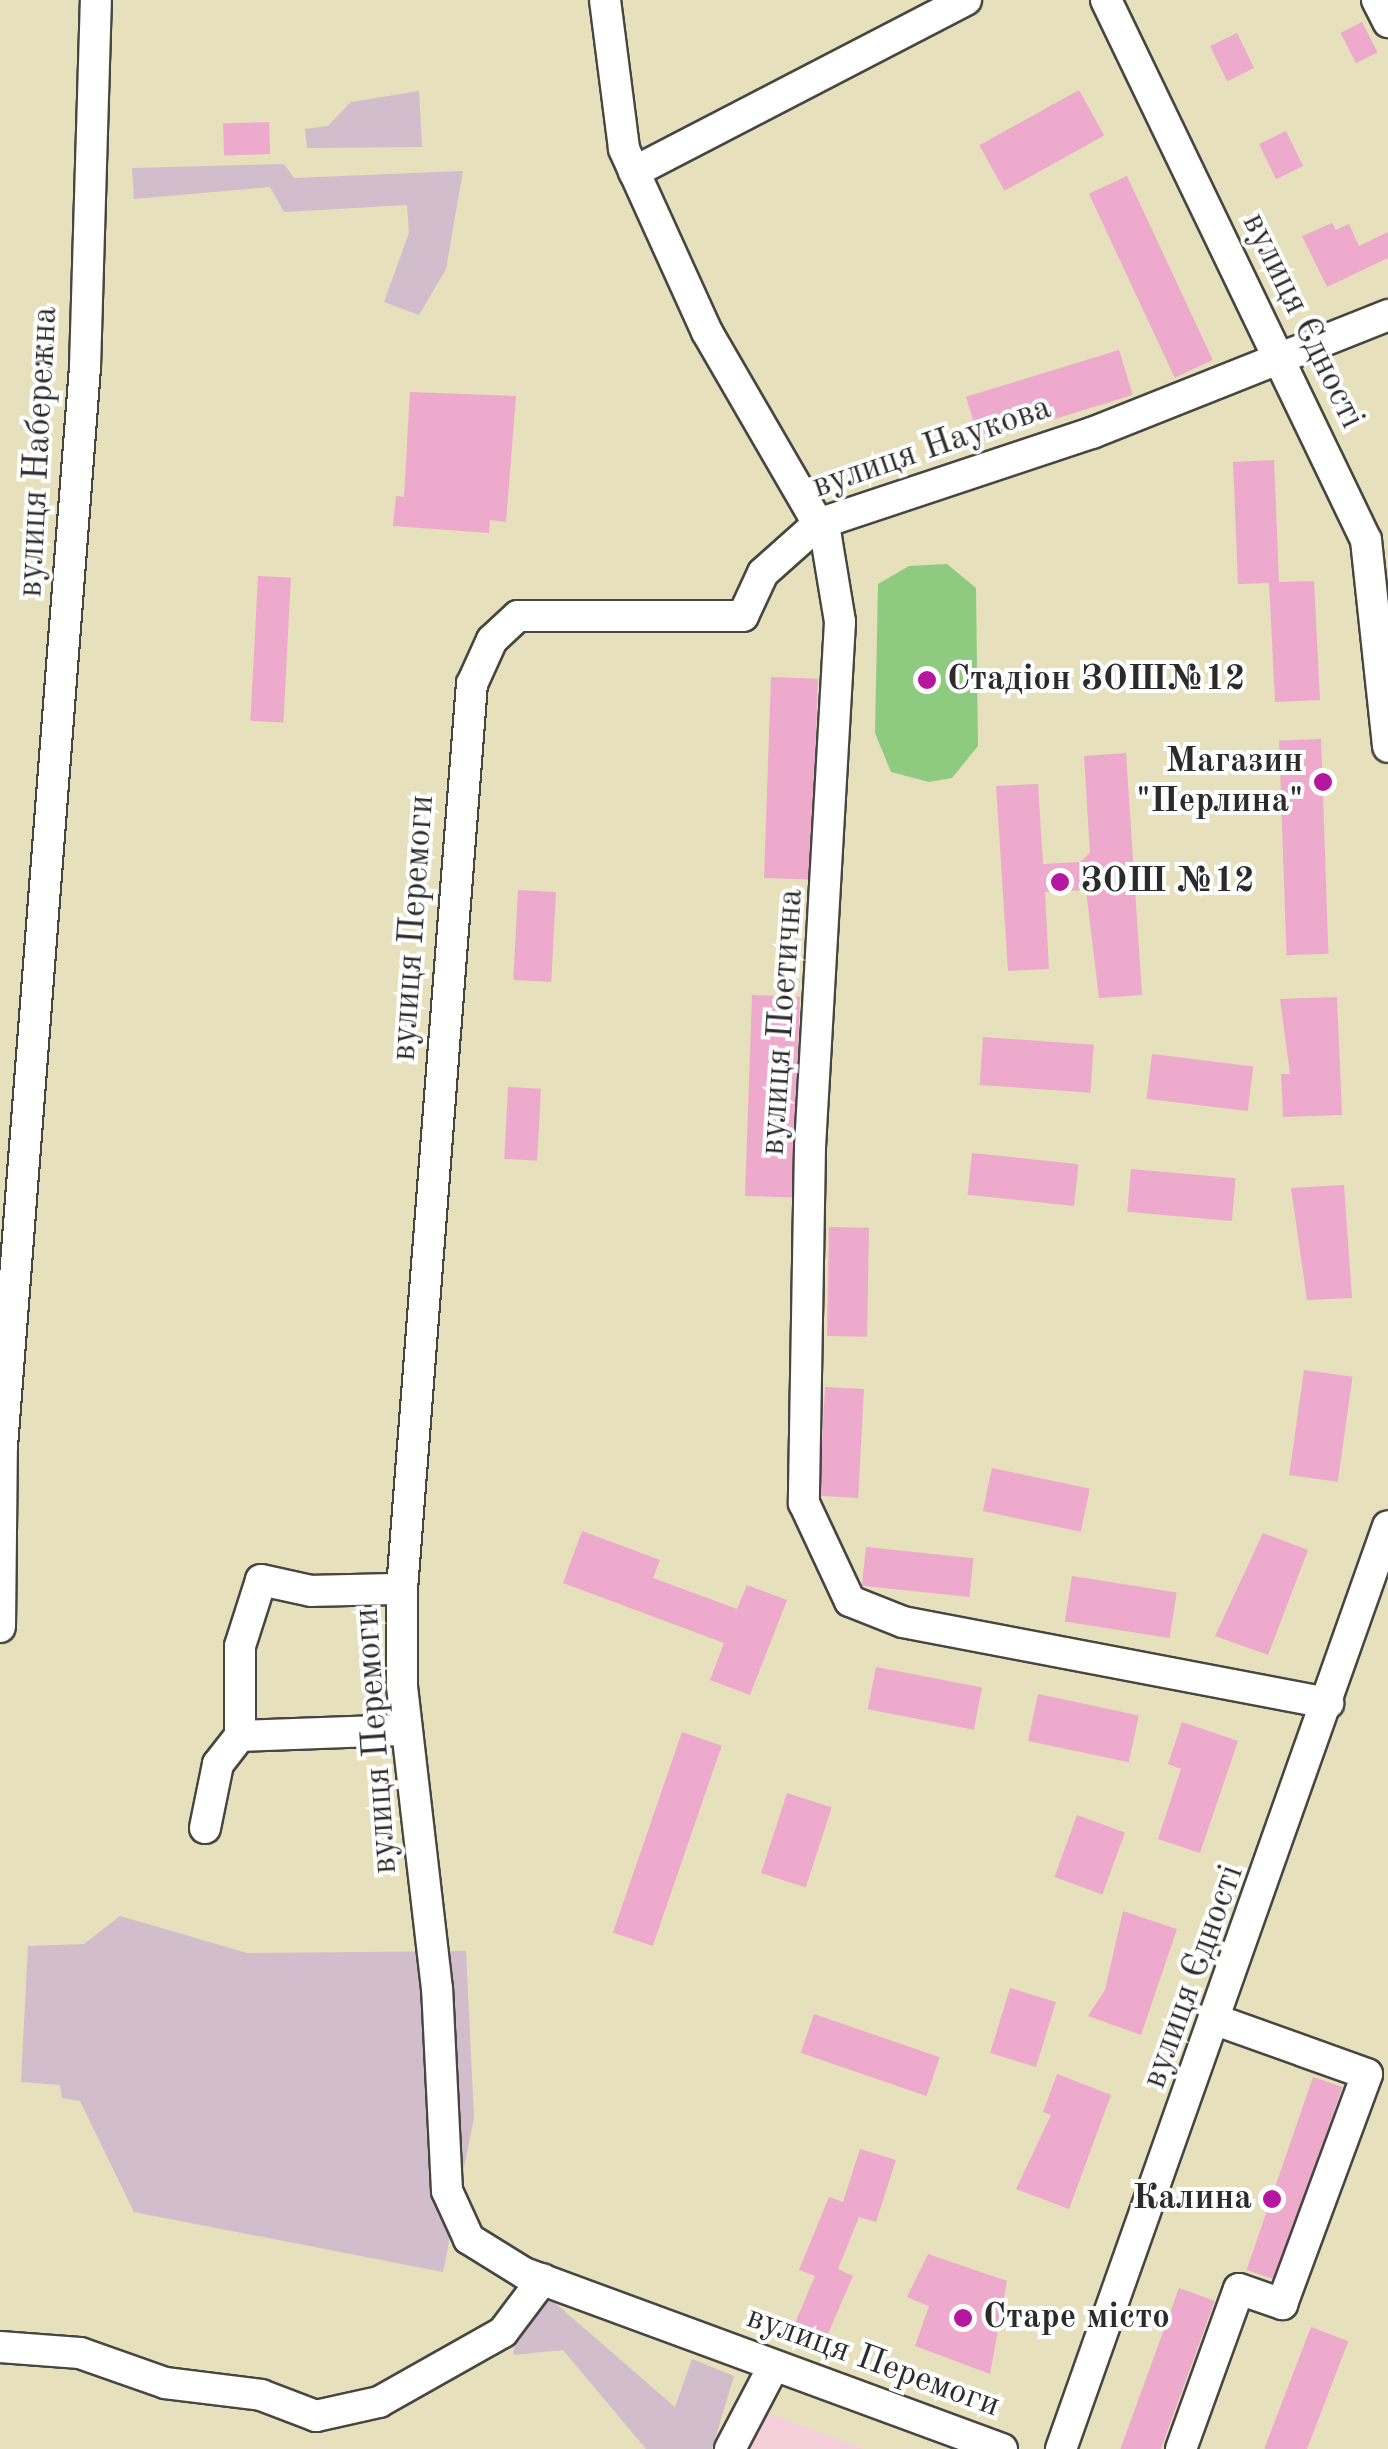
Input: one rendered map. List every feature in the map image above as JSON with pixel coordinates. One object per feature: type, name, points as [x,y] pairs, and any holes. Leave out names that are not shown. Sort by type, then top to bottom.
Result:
[{"type":"street","name":"вулиця Набережна","points":[[0,1627],[2,1446],[85,367],[96,0]]},
{"type":"street","name":"вулиця Поетична","points":[[605,0],[608,60],[634,172],[707,332],[818,524],[840,622],[810,1147],[804,1503],[850,1602],[903,1622],[1328,1703]]},
{"type":"street","points":[[634,172],[966,0]]},
{"type":"street","name":"вулиця Єдності","points":[[1106,0],[1366,540],[1388,747]]},
{"type":"street","points":[[1378,0],[1388,22]]},
{"type":"street","name":"вулиця Наукова","points":[[518,616],[742,616],[763,573],[818,524],[1092,432],[1388,314]]},
{"type":"street","name":"вулиця Перемоги","points":[[518,616],[492,640],[472,684],[462,746],[402,1589],[406,1730],[436,1989],[448,2191],[470,2238],[543,2280],[1002,2449]]},
{"type":"street","name":"вулиця Єдності","points":[[1060,2449],[1219,2020],[1388,1526]]},
{"type":"street","points":[[205,1828],[218,1764],[240,1736],[240,1646],[261,1580],[311,1590],[402,1589]]},
{"type":"street","points":[[240,1736],[406,1730]]},
{"type":"street","points":[[1182,2449],[1239,2289],[1282,2304],[1367,2074],[1219,2020]]},
{"type":"street","points":[[0,2347],[80,2353],[166,2383],[261,2395],[316,2416],[379,2402],[504,2332],[543,2280]]},
{"type":"street","points":[[730,2449],[773,2366]]},
{"type":"shaded area","points":[[419,91],[422,147],[307,148],[305,129],[328,126],[351,102]]},
{"type":"shaded area","points":[[284,164],[294,178],[463,171],[446,269],[419,315],[384,302],[409,233],[407,205],[284,212],[270,187],[134,199],[132,168]]},
{"type":"shaded area","points":[[120,1916],[247,1953],[466,1951],[474,2118],[443,2272],[134,2212],[80,2101],[62,2098],[60,2085],[21,2082],[28,1946],[84,1944]]},
{"type":"shaded area","points":[[523,2292],[548,2297],[675,2407],[692,2359],[734,2376],[712,2449],[646,2449],[563,2350],[513,2355]]},
{"type":"shaded area","points":[[760,2410],[863,2449],[740,2449]]},
{"type":"green space","name":"Стадіон ЗОШ№12","points":[[947,564],[976,588],[978,746],[952,778],[929,782],[891,772],[875,733],[878,584],[909,566]]},
{"type":"building","points":[[1362,22],[1377,52],[1356,63],[1341,33]]},
{"type":"building","points":[[1237,33],[1254,68],[1227,81],[1210,46]]},
{"type":"building","points":[[1079,90],[1104,135],[1005,191],[979,145]]},
{"type":"building","points":[[269,122],[270,154],[224,156],[223,124]]},
{"type":"building","points":[[1286,131],[1303,166],[1276,179],[1259,144]]},
{"type":"building","points":[[1127,176],[1213,360],[1175,378],[1089,194]]},
{"type":"building","points":[[1332,223],[1336,230],[1349,224],[1359,246],[1388,232],[1388,258],[1327,287],[1302,236]]},
{"type":"building","points":[[1119,350],[1133,395],[980,442],[966,397]]},
{"type":"building","points":[[410,392],[516,396],[506,522],[490,520],[489,533],[393,526],[396,496],[404,497]]},
{"type":"building","points":[[1274,460],[1279,582],[1314,581],[1320,700],[1275,702],[1269,583],[1238,584],[1233,462]]},
{"type":"building","points":[[258,576],[291,578],[283,723],[250,721]]},
{"type":"building","points":[[771,677],[818,679],[811,880],[764,878]]},
{"type":"building","points":[[1321,739],[1329,954],[1287,955],[1279,740]]},
{"type":"building","name":"ЗОШ №12","points":[[1126,753],[1142,995],[1099,998],[1086,890],[1045,892],[1049,969],[1008,971],[996,786],[1038,784],[1043,864],[1080,862],[1090,853],[1084,756]]},
{"type":"building","points":[[518,890],[556,892],[551,982],[513,980]]},
{"type":"building","points":[[752,995],[800,997],[793,1198],[745,1196]]},
{"type":"building","points":[[1337,997],[1342,1115],[1283,1117],[1281,1074],[1290,1074],[1280,999]]},
{"type":"building","points":[[983,1037],[1094,1045],[1090,1093],[980,1085]]},
{"type":"building","points":[[1152,1054],[1253,1066],[1248,1111],[1147,1099]]},
{"type":"building","points":[[508,1087],[541,1089],[537,1161],[504,1159]]},
{"type":"building","points":[[972,1153],[1078,1164],[1074,1206],[968,1195]]},
{"type":"building","points":[[1131,1169],[1236,1178],[1232,1221],[1127,1212]]},
{"type":"building","points":[[1344,1185],[1352,1298],[1307,1300],[1291,1188]]},
{"type":"building","points":[[829,1227],[869,1228],[867,1337],[827,1336]]},
{"type":"building","points":[[1304,1370],[1353,1377],[1338,1482],[1289,1475]]},
{"type":"building","points":[[825,1387],[864,1389],[858,1498],[819,1496]]},
{"type":"building","points":[[992,1468],[1090,1489],[1081,1532],[983,1511]]},
{"type":"building","points":[[582,1531],[660,1560],[653,1578],[737,1609],[747,1585],[787,1600],[750,1695],[710,1680],[724,1643],[563,1583]]},
{"type":"building","points":[[1263,1533],[1308,1550],[1268,1655],[1215,1636]]},
{"type":"building","points":[[866,1547],[973,1558],[969,1597],[862,1586]]},
{"type":"building","points":[[1072,1576],[1177,1593],[1169,1638],[1065,1621]]},
{"type":"building","points":[[876,1667],[982,1688],[974,1730],[868,1709]]},
{"type":"building","points":[[1038,1694],[1139,1715],[1129,1762],[1028,1741]]},
{"type":"building","points":[[1182,1722],[1238,1741],[1200,1853],[1158,1839],[1181,1769],[1168,1764]]},
{"type":"building","points":[[682,1732],[722,1746],[653,1946],[613,1932]]},
{"type":"building","points":[[787,1793],[832,1808],[806,1887],[761,1873]]},
{"type":"building","points":[[1077,1815],[1125,1832],[1102,1894],[1054,1877]]},
{"type":"building","points":[[1123,1911],[1177,1929],[1141,2035],[1088,2016],[1105,1990]]},
{"type":"building","points":[[1010,1988],[1056,2002],[1036,2067],[990,2053]]},
{"type":"building","points":[[814,2014],[940,2057],[926,2096],[801,2053]]},
{"type":"building","points":[[1057,2074],[1111,2095],[1069,2209],[1016,2189],[1051,2115],[1043,2112]]},
{"type":"building","points":[[1313,2077],[1342,2087],[1276,2280],[1247,2270]]},
{"type":"building","points":[[860,2149],[896,2160],[876,2222],[859,2217],[838,2269],[853,2276],[827,2336],[795,2323],[815,2276],[799,2270],[829,2197],[843,2202]]},
{"type":"building","name":"Старе місто","points":[[928,2254],[1007,2281],[990,2374],[915,2346],[929,2306],[907,2297]]},
{"type":"building","points":[[1179,2288],[1215,2301],[1161,2449],[1121,2449]]},
{"type":"building","points":[[1311,2327],[1348,2341],[1307,2449],[1264,2448]]},
{"type":"place","name":"Стадіон ЗОШ№12","points":[[927,680]]},
{"type":"place","name":"Магазин \"Перлина\"","points":[[1323,782]]},
{"type":"place","name":"ЗОШ №12","points":[[1060,882]]},
{"type":"place","name":"Калина","points":[[1272,2199]]},
{"type":"place","name":"Старе місто","points":[[963,2318]]}]
